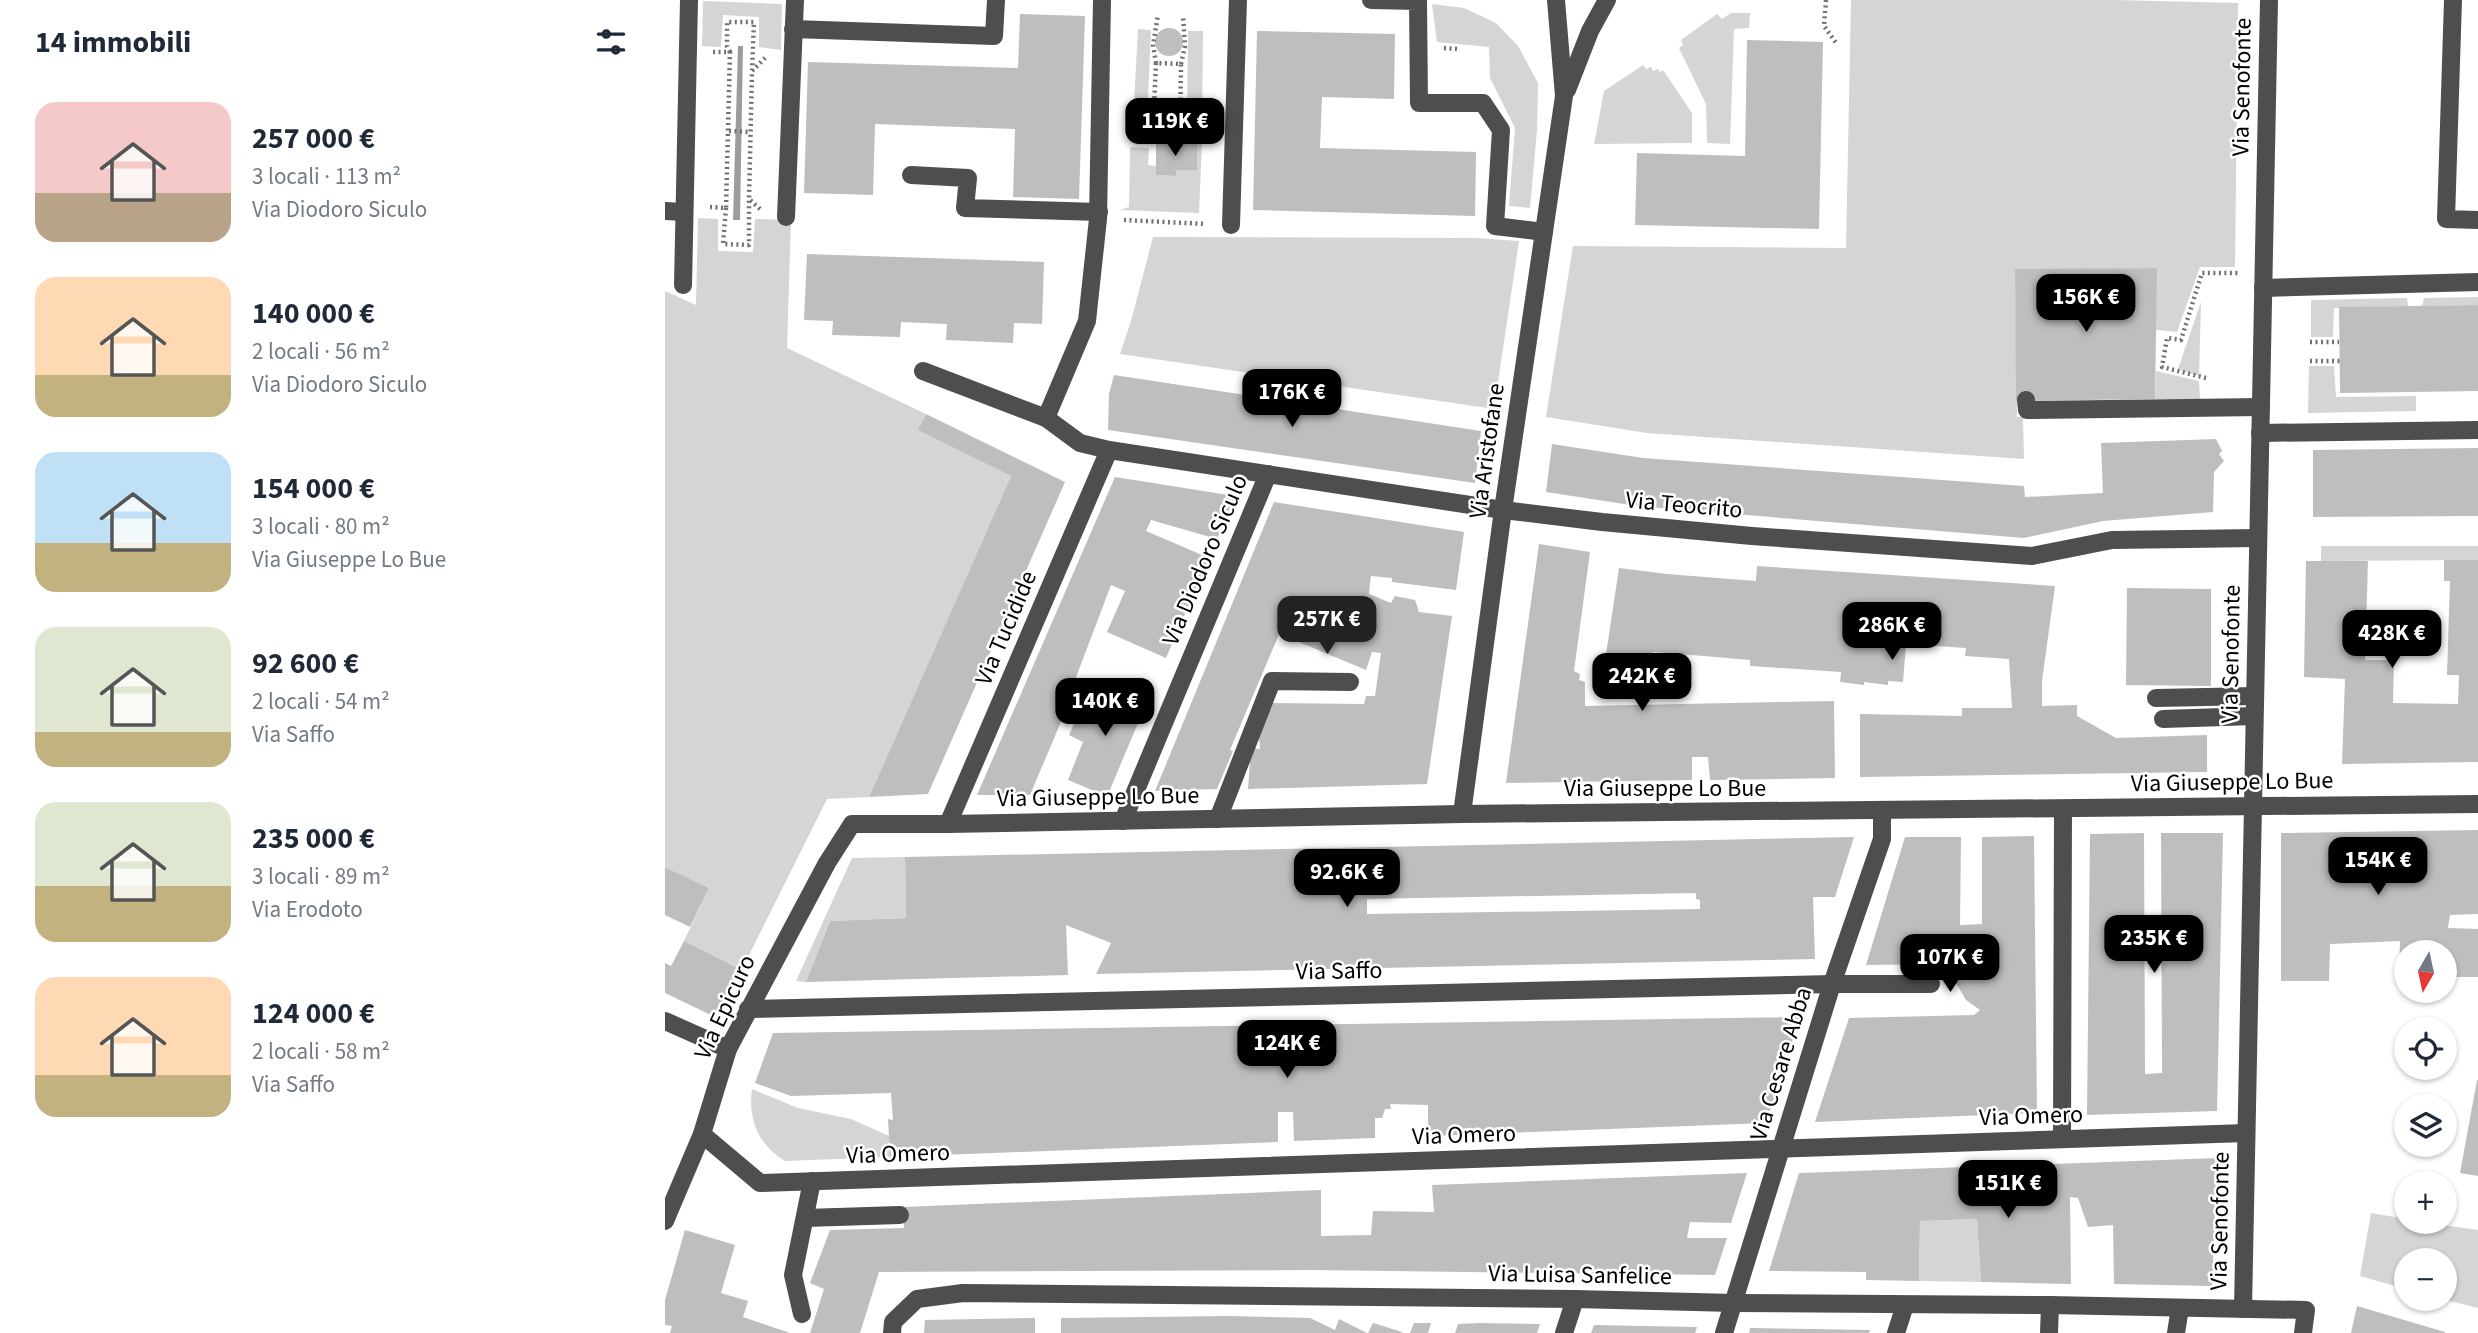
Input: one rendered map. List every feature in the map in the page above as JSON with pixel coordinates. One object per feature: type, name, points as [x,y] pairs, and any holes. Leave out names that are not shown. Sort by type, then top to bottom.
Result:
[{"type":"street","points":[[683,285],[689,0]]},
{"type":"street","points":[[786,217],[795,0]]},
{"type":"street","points":[[793,29],[994,36],[996,0]]},
{"type":"street","points":[[1046,418],[1087,321],[1098,216],[1102,0]]},
{"type":"street","points":[[1231,225],[1238,0]]},
{"type":"street","points":[[1371,0],[1418,1],[1419,103],[1483,103],[1501,130],[1495,226],[1544,232]]},
{"type":"street","points":[[1556,0],[1564,96]]},
{"type":"street","points":[[1564,96],[1590,31],[1607,0]]},
{"type":"street","name":"Via Senofonte","points":[[2243,1309],[2269,0]]},
{"type":"street","points":[[2453,0],[2446,219],[2478,220]]},
{"type":"street","name":"Via Aristofane","points":[[1462,814],[1503,510],[1564,96]]},
{"type":"street","points":[[911,175],[968,178],[965,208],[1098,216]]},
{"type":"street","points":[[665,211],[684,209]]},
{"type":"street","points":[[2263,281],[2478,282]]},
{"type":"street","name":"Via Teocrito","points":[[923,371],[1046,418],[1080,443],[1109,450],[1503,510],[1752,536],[2032,556],[2112,540],[2258,538]]},
{"type":"street","points":[[2026,400],[2027,410],[2261,407]]},
{"type":"street","points":[[2260,433],[2478,430]]},
{"type":"street","name":"Via Tucidide","points":[[948,824],[1109,450]]},
{"type":"street","name":"Via Diodoro Siculo","points":[[1122,821],[1268,474]]},
{"type":"street","points":[[1218,819],[1272,681],[1349,682]]},
{"type":"street","points":[[2156,698],[2255,696]]},
{"type":"street","points":[[2163,719],[2254,716]]},
{"type":"street","name":"Via Giuseppe Lo Bue","points":[[852,824],[1462,814],[2478,804]]},
{"type":"street","points":[[2062,1139],[2063,809]]},
{"type":"street","name":"Via Cesare Abba","points":[[1724,1333],[1832,984],[1882,839],[1882,811]]},
{"type":"street","name":"Via Epicuro","points":[[665,1221],[702,1134],[728,1049],[827,863],[852,824]]},
{"type":"street","name":"Via Saffo","points":[[748,1009],[1931,984]]},
{"type":"street","points":[[665,1021],[728,1049]]},
{"type":"street","name":"Via Omero","points":[[702,1134],[760,1183],[2246,1133]]},
{"type":"street","points":[[802,1314],[793,1275],[812,1181]]},
{"type":"street","points":[[805,1218],[900,1215]]},
{"type":"street","name":"Via Luisa Sanfelice","points":[[892,1333],[893,1322],[917,1299],[963,1293],[2307,1310],[2303,1333]]},
{"type":"street","points":[[1564,1333],[1575,1299]]},
{"type":"street","points":[[1896,1333],[1905,1305]]},
{"type":"street","points":[[2049,1333],[2050,1305]]},
{"type":"street","points":[[2176,1333],[2180,1308]]},
{"type":"path","points":[[1826,0],[1825,26],[1836,43]]},
{"type":"path","points":[[1153,131],[1156,63],[1153,44],[1158,15]]},
{"type":"path","points":[[1180,132],[1181,64],[1185,46],[1183,15]]},
{"type":"path","points":[[727,22],[754,22],[749,245],[723,244],[730,52],[727,46],[727,22]]},
{"type":"path","points":[[752,71],[773,51]]},
{"type":"path","points":[[687,52],[730,52]]},
{"type":"path","points":[[1156,63],[1181,64]]},
{"type":"path","points":[[1133,130],[1202,133]]},
{"type":"path","points":[[729,131],[750,132]]},
{"type":"path","points":[[749,199],[767,216]]},
{"type":"path","points":[[684,209],[726,208]]},
{"type":"path","points":[[1098,216],[1231,225]]},
{"type":"path","points":[[2206,378],[2162,367],[2167,338],[2181,340],[2202,273],[2263,281]]},
{"type":"path","points":[[2310,342],[2339,342]]},
{"type":"path","points":[[2310,361],[2340,361]]},
{"type":"shaded area","points":[[1851,0],[2238,3],[2235,267],[2200,267],[2177,332],[2156,330],[2156,268],[2015,270],[2017,417],[2023,417],[2024,459],[1647,433],[1546,417],[1573,246],[1846,248]]},
{"type":"shaded area","points":[[703,1],[782,4],[781,50],[759,47],[759,17],[723,15],[721,47],[702,46]]},
{"type":"shaded area","points":[[1432,4],[1464,8],[1496,23],[1518,46],[1538,83],[1530,208],[1509,206],[1515,128],[1490,78],[1489,47],[1437,42]]},
{"type":"shaded area","points":[[1731,13],[1750,13],[1749,28],[1734,29],[1730,144],[1707,143],[1706,104],[1679,48],[1683,45],[1681,40],[1717,14],[1722,19]]},
{"type":"shaded area","points":[[1138,29],[1151,30],[1147,122],[1133,122]]},
{"type":"shaded area","points":[[1188,31],[1203,31],[1202,124],[1187,124]]},
{"type":"shaded area","points":[[738,46],[743,46],[740,220],[733,220]]},
{"type":"shaded area","points":[[1643,65],[1646,69],[1651,67],[1653,71],[1663,70],[1692,113],[1692,143],[1594,144],[1604,91]]},
{"type":"shaded area","points":[[1202,142],[1199,213],[1119,210],[1129,207],[1130,147],[1149,148],[1148,165],[1156,166],[1156,175],[1176,176],[1176,170],[1197,170],[1197,143]]},
{"type":"shaded area","points":[[698,218],[718,219],[718,251],[753,252],[755,219],[791,220],[787,348],[926,414],[919,430],[1011,476],[869,797],[827,799],[742,969],[684,941],[709,888],[665,867],[665,291],[696,305]]},
{"type":"shaded area","points":[[1153,237],[1476,238],[1519,241],[1494,409],[1120,354]]},
{"type":"shaded area","points":[[2478,297],[2478,305],[2422,306],[2424,298]]},
{"type":"shaded area","points":[[2407,298],[2408,306],[2334,308],[2333,337],[2311,337],[2311,300]]},
{"type":"shaded area","points":[[2201,302],[2199,376],[2178,369]]},
{"type":"shaded area","points":[[2309,366],[2334,366],[2336,397],[2416,396],[2416,411],[2308,413]]},
{"type":"shaded area","points":[[2156,371],[2199,381],[2200,399],[2155,399]]},
{"type":"shaded area","points":[[2321,546],[2478,546],[2478,560],[2321,561]]},
{"type":"shaded area","points":[[905,857],[906,918],[830,921],[806,982],[796,981],[852,858]]},
{"type":"shaded area","points":[[752,1089],[798,1108],[851,1119],[889,1136],[890,1157],[785,1161],[768,1147],[757,1130],[752,1111]]},
{"type":"shaded area","points":[[2371,1213],[2394,1217],[2394,1234],[2457,1234],[2457,1227],[2478,1230],[2478,1308],[2457,1303],[2457,1248],[2394,1248],[2394,1286],[2360,1276]]},
{"type":"shaded area","points":[[1977,1219],[1981,1282],[1919,1281],[1920,1221]]},
{"type":"building","points":[[1020,14],[1085,16],[1079,199],[1013,197],[1015,129],[875,124],[873,195],[804,193],[808,62],[1018,68]]},
{"type":"building","points":[[1169,28],[1179,32],[1183,42],[1179,52],[1169,56],[1159,52],[1155,42],[1159,32]]},
{"type":"building","points":[[1257,31],[1395,34],[1394,99],[1322,97],[1320,148],[1476,152],[1475,216],[1253,210]]},
{"type":"building","points":[[1747,40],[1823,42],[1819,229],[1635,225],[1637,153],[1745,156]]},
{"type":"building","points":[[1156,142],[1197,143],[1197,170],[1176,170],[1176,176],[1156,175]]},
{"type":"building","points":[[807,254],[1044,262],[1042,324],[1014,323],[1013,343],[946,340],[947,324],[901,322],[900,337],[832,335],[833,321],[804,320]]},
{"type":"building","points":[[2157,268],[2155,399],[2016,401],[2015,269]]},
{"type":"building","points":[[2478,305],[2478,391],[2340,393],[2339,307]]},
{"type":"building","points":[[1114,375],[1481,431],[1475,483],[1108,430],[1109,394]]},
{"type":"building","points":[[926,414],[1065,482],[928,794],[869,797],[1011,476],[918,430]]},
{"type":"building","points":[[2216,439],[2222,451],[2219,454],[2224,461],[2214,472],[2213,512],[2103,521],[2024,538],[1637,506],[1546,492],[1552,444],[1643,458],[2024,486],[2025,497],[2103,493],[2101,443]]},
{"type":"building","points":[[2478,448],[2478,516],[2313,517],[2313,450]]},
{"type":"building","points":[[1115,477],[1235,496],[1217,539],[1151,520],[1146,531],[1209,558],[1166,658],[1107,632],[1125,591],[1111,585],[1064,709],[1066,710],[1030,795],[977,795]]},
{"type":"building","points":[[1274,502],[1464,532],[1456,590],[1392,582],[1392,578],[1371,576],[1369,594],[1391,603],[1395,596],[1415,600],[1419,612],[1452,616],[1427,784],[1248,789],[1251,748],[1260,749],[1258,725],[1268,703],[1364,704],[1366,696],[1375,696],[1381,653],[1372,652],[1366,670],[1299,642],[1310,614],[1291,606],[1230,750],[1233,751],[1217,789],[1155,791]]},
{"type":"building","points":[[1539,544],[1590,552],[1574,671],[1580,674],[1579,680],[1585,682],[1585,706],[1834,701],[1835,778],[1710,780],[1708,757],[1692,757],[1692,780],[1506,783]]},
{"type":"building","points":[[2444,560],[2478,560],[2478,762],[2342,764],[2345,679],[2304,677],[2306,561],[2368,561],[2365,660],[2394,660],[2393,703],[2458,704],[2459,675],[2447,675],[2450,581],[2444,581]]},
{"type":"building","points":[[1757,566],[2055,586],[2042,681],[2042,706],[2077,705],[2077,716],[2116,738],[2207,735],[2207,772],[1860,777],[1860,714],[1962,716],[1962,708],[2012,708],[2009,659],[1965,656],[1966,648],[1906,644],[1903,682],[1888,681],[1888,685],[1840,682],[1841,672],[1750,666],[1750,660],[1704,656],[1653,652],[1651,669],[1605,661],[1619,568],[1756,581]]},
{"type":"building","points":[[2127,588],[2211,589],[2211,686],[2126,685]]},
{"type":"building","points":[[1108,685],[1143,700],[1146,704],[1109,792],[1097,792],[1068,780],[1083,742],[1069,735],[1079,712],[1090,716],[1103,686]]},
{"type":"building","points":[[2478,830],[2478,914],[2450,915],[2448,928],[2478,929],[2478,977],[2457,977],[2457,940],[2394,940],[2330,944],[2329,981],[2281,981],[2281,833]]},
{"type":"building","points":[[2144,833],[2145,1074],[2162,1073],[2161,833],[2223,833],[2217,1111],[2087,1115],[2090,834]]},
{"type":"building","points":[[2034,836],[2037,1113],[1815,1122],[1849,1018],[1974,1015],[1980,1010],[1966,1000],[1945,964],[1866,965],[1905,837],[1961,837],[1960,925],[1982,924],[1982,837]]},
{"type":"building","points":[[1854,837],[1835,897],[1813,897],[1815,959],[1096,974],[1111,943],[1066,925],[1068,975],[806,982],[830,921],[906,918],[905,857]],"holes":[[[1696,893],[1696,899],[1700,900],[1700,909],[1367,914],[1367,899]]]},
{"type":"building","points":[[665,867],[709,888],[690,927],[665,915]]},
{"type":"building","points":[[684,941],[739,968],[715,1017],[665,993],[665,963],[671,966]]},
{"type":"building","points":[[1800,1017],[1766,1123],[1428,1136],[1428,1105],[1390,1104],[1391,1109],[1385,1109],[1382,1118],[1375,1118],[1375,1138],[1294,1141],[1293,1112],[1278,1112],[1278,1142],[890,1157],[888,1119],[893,1120],[891,1093],[791,1096],[755,1083],[773,1033]]},
{"type":"building","points":[[2478,1080],[2478,1176],[2460,1173]]},
{"type":"building","points":[[2217,1158],[2212,1286],[2114,1284],[2113,1225],[2088,1227],[2078,1198],[2070,1197],[2071,1284],[1981,1282],[1977,1219],[1920,1221],[1919,1281],[1866,1280],[1866,1272],[1769,1271],[1799,1173]]},
{"type":"building","points":[[1747,1173],[1731,1223],[1690,1222],[1687,1238],[1727,1238],[1715,1275],[1311,1270],[879,1272],[860,1333],[810,1333],[824,1289],[810,1283],[830,1230],[904,1228],[903,1207],[1321,1190],[1321,1236],[1371,1235],[1373,1211],[1434,1212],[1432,1185]]},
{"type":"building","points":[[685,1230],[735,1245],[721,1293],[748,1301],[743,1317],[790,1333],[670,1333],[672,1326],[665,1325],[665,1300]]},
{"type":"building","points":[[2357,1306],[2445,1332],[2445,1333],[2351,1333]]},
{"type":"building","points":[[1035,1318],[1035,1333],[924,1333],[925,1320]]},
{"type":"building","points":[[1061,1318],[1310,1318],[1335,1330],[1339,1319],[1367,1333],[1061,1333]]},
{"type":"building","points":[[1373,1323],[1402,1332],[1402,1333],[1368,1333]]},
{"type":"building","points":[[1414,1323],[1431,1323],[1428,1333],[1410,1333]]},
{"type":"building","points":[[1458,1324],[1540,1324],[1537,1333],[1455,1333]]},
{"type":"building","points":[[1594,1325],[1697,1327],[1695,1333],[1591,1333]]},
{"type":"building","points":[[1750,1328],[1870,1330],[1869,1333],[1749,1333]]}]
